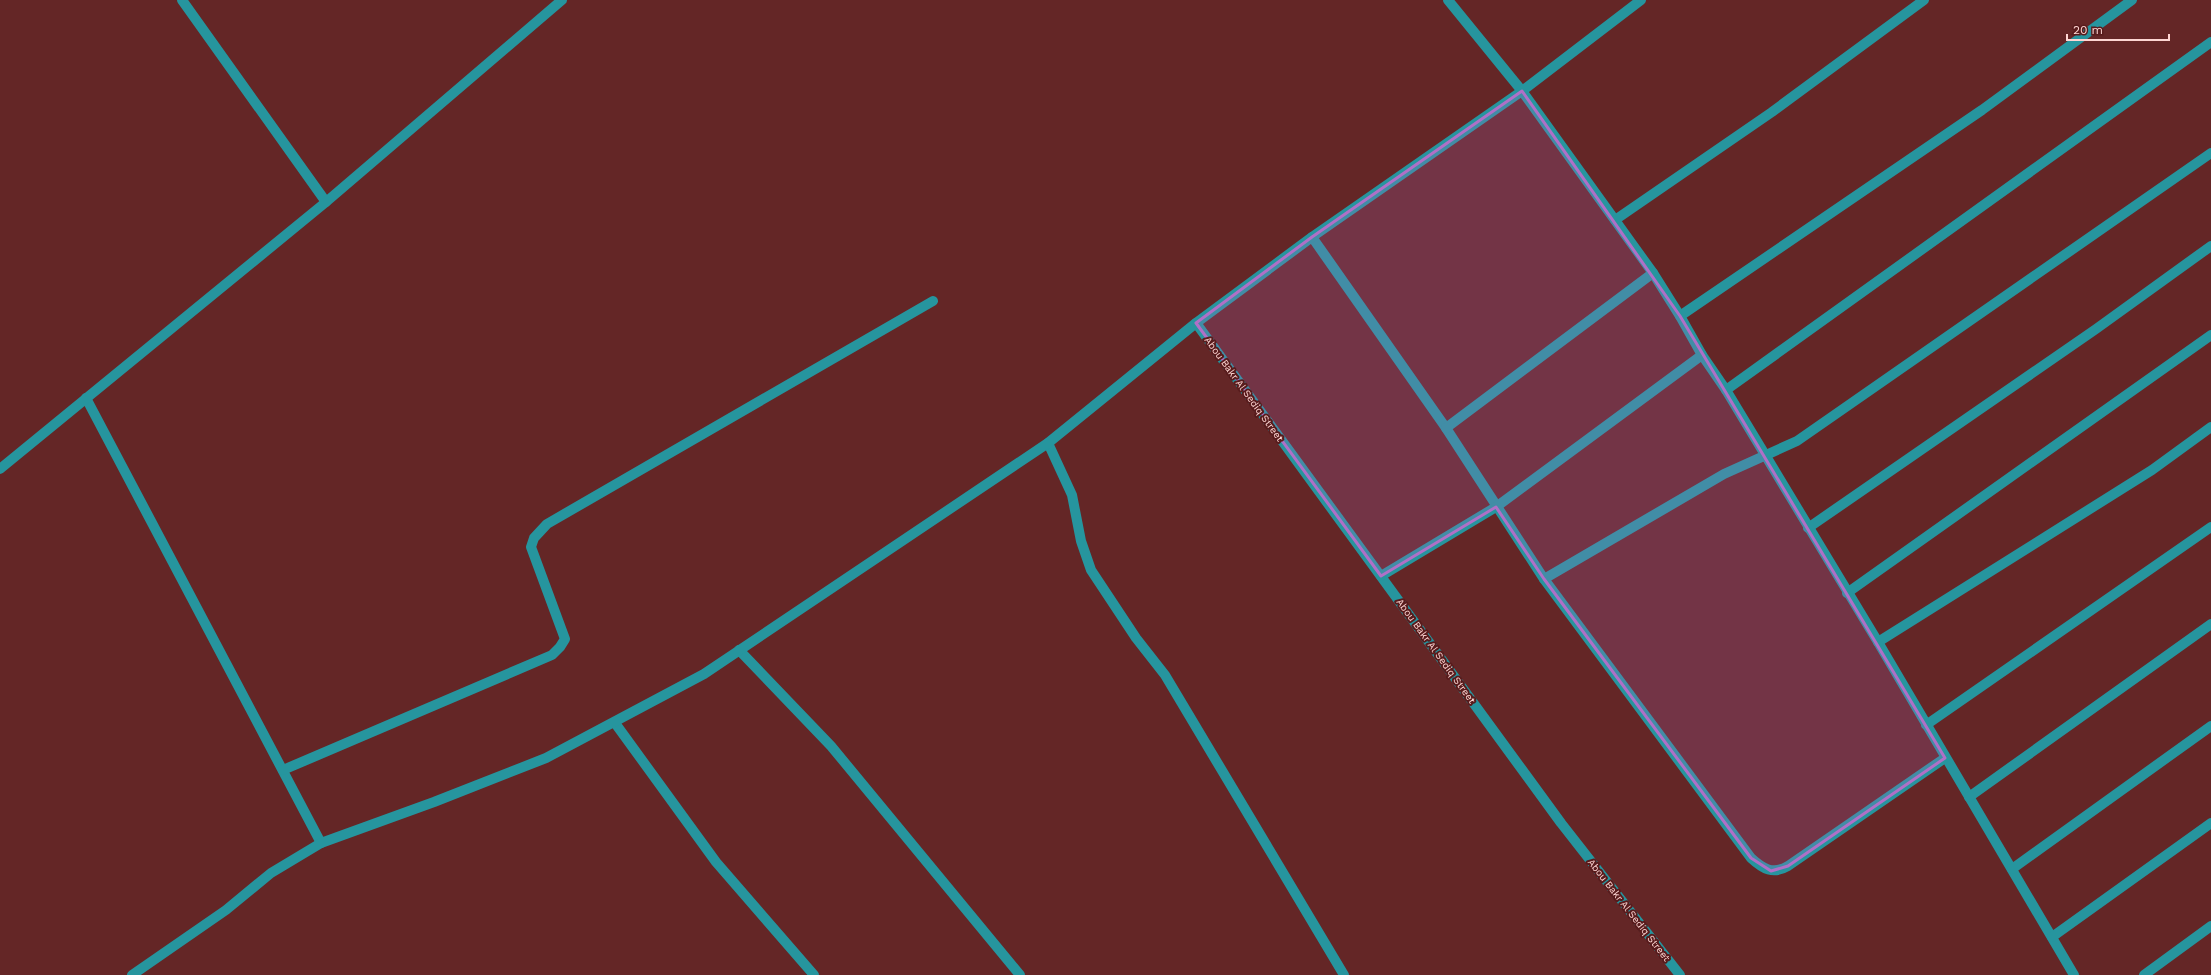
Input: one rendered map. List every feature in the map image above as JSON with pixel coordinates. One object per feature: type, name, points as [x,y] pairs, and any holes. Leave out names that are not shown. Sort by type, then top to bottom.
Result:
[{"type":"street","points":[[182,0],[326,202]]},
{"type":"street","points":[[0,469],[326,202],[562,0]]},
{"type":"street","points":[[1448,0],[1522,91],[1653,272],[1702,355],[1726,390],[1847,593],[1878,642],[2074,975]]},
{"type":"street","points":[[132,975],[226,910],[271,873],[321,843],[434,802],[546,758],[615,723],[704,674],[1048,443],[1196,323],[1312,237],[1522,91],[1641,0]]},
{"type":"street","points":[[1615,220],[1772,112],[1924,0]]},
{"type":"street","points":[[1680,316],[1982,110],[2132,0]]},
{"type":"street","points":[[1726,390],[2211,42]]},
{"type":"street","points":[[1544,580],[1724,474],[1797,441],[2211,153]]},
{"type":"street","points":[[1312,237],[1446,428],[1544,580],[1751,858],[1771,871],[1781,870],[1945,758]]},
{"type":"street","points":[[1808,528],[2096,329],[2211,246]]},
{"type":"street","points":[[1446,428],[1653,272]]},
{"type":"street","points":[[283,770],[552,655],[565,639],[531,547],[534,538],[546,524],[933,301]]},
{"type":"street","name":"Abou Bakr Al Sediq Street","points":[[1196,323],[1561,823],[1680,975]]},
{"type":"street","points":[[1847,593],[2211,334]]},
{"type":"street","points":[[1381,576],[1496,507],[1702,355]]},
{"type":"street","points":[[86,398],[321,843]]},
{"type":"street","points":[[1878,642],[2152,470],[2211,427]]},
{"type":"street","points":[[1048,443],[1072,496],[1081,541],[1091,570],[1136,638],[1166,675],[1344,975]]},
{"type":"street","points":[[1926,725],[2211,527]]},
{"type":"street","points":[[1969,797],[2211,624]]},
{"type":"street","points":[[739,650],[831,746],[1020,975]]},
{"type":"street","points":[[615,723],[716,862],[814,975]]},
{"type":"street","points":[[2012,869],[2211,726]]},
{"type":"street","points":[[2052,937],[2211,823]]},
{"type":"street","points":[[2144,975],[2211,926]]},
{"type":"highlighted area","points":[[1522,91],[1680,316],[1945,758],[1788,866],[1771,871],[1751,858],[1544,579],[1496,507],[1381,576],[1196,323],[1312,237]]}]
